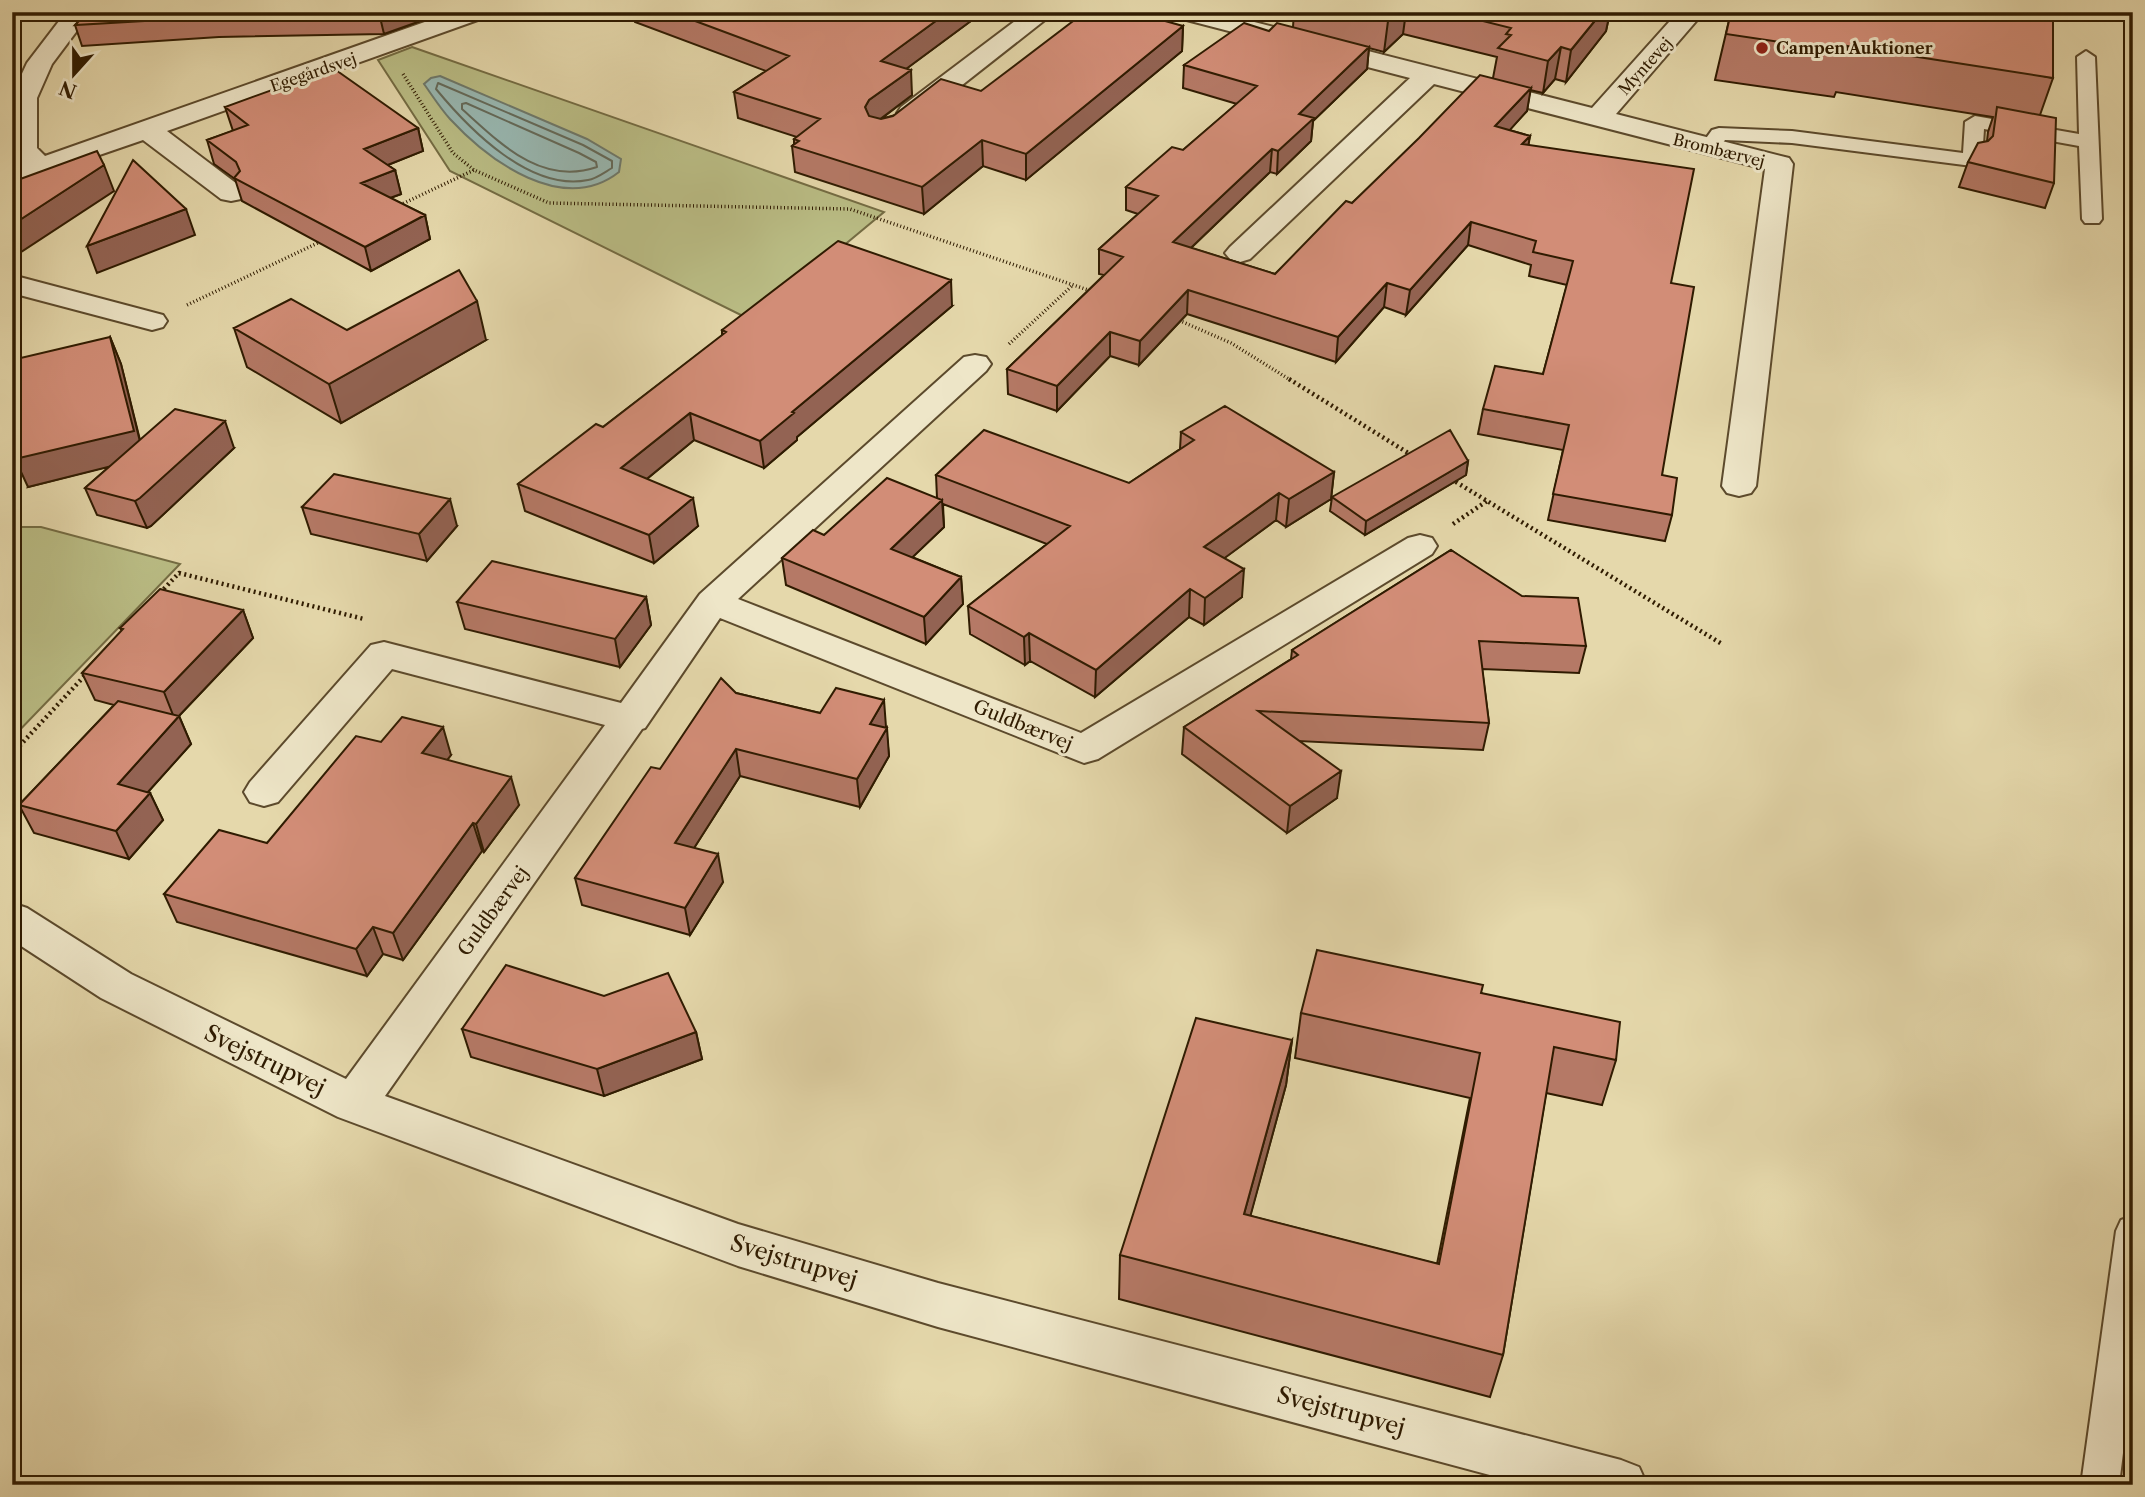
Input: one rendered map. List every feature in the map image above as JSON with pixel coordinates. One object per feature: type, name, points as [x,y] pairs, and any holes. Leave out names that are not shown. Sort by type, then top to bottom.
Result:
[{"type":"street","points":[[40,167],[23,150],[24,98],[40,63],[79,12]]},
{"type":"street","name":"Egegårdsvej","points":[[12,177],[477,12]]},
{"type":"street","points":[[894,126],[1043,12]]},
{"type":"street","name":"Brombærvej","points":[[1184,12],[1779,164],[1739,486]]},
{"type":"street","name":"Myntevej","points":[[1597,119],[1692,12]]},
{"type":"street","points":[[1240,253],[1427,76]]},
{"type":"street","points":[[148,130],[231,193]]},
{"type":"street","points":[[12,284],[152,321]]},
{"type":"street","name":"Guldbærvej","points":[[354,1104],[632,719],[713,602],[975,364]]},
{"type":"street","name":"Guldbærvej","points":[[713,602],[1084,749],[1420,546]]},
{"type":"street","points":[[264,792],[384,654],[632,719]]},
{"type":"street","name":"Svejstrupvej","points":[[12,919],[116,986],[354,1104],[738,1245],[938,1305],[1621,1485]]},
{"type":"lane","points":[[2086,57],[2092,219]]},
{"type":"lane","points":[[1709,148],[1719,134],[1792,137],[1972,160],[1975,122],[2089,142]]},
{"type":"lane","points":[[2100,1485],[2133,1231]]},
{"type":"path","points":[[385,46],[453,153],[474,170],[549,203],[850,209],[1099,294]]},
{"type":"path","points":[[400,205],[474,170]]},
{"type":"path","points":[[152,321],[325,240]]},
{"type":"path","points":[[975,364],[988,364],[1073,285]]},
{"type":"path","points":[[1166,315],[1231,344],[1417,458]]},
{"type":"path","points":[[1441,472],[1722,645]]},
{"type":"path","points":[[151,603],[178,573],[383,624],[384,654]]},
{"type":"path","points":[[12,754],[95,664]]},
{"type":"green space","points":[[412,47],[884,212],[753,321],[450,171],[378,60]]},
{"type":"green space","points":[[12,527],[41,527],[180,564],[12,738]]},
{"type":"water","points":[[440,76],[587,139],[621,159],[619,172],[597,184],[574,188],[551,186],[528,178],[485,151],[450,119],[424,84],[431,78]]},
{"type":"building","points":[[88,12],[382,12],[213,17],[75,25]]},
{"type":"building","points":[[671,12],[948,12],[881,61],[911,70],[869,100],[865,107],[869,116],[881,119],[893,116],[941,79],[981,91],[1085,12],[1133,12],[1183,26],[1026,154],[982,140],[922,187],[792,146],[799,141],[794,139],[820,119],[734,92],[789,56]]},
{"type":"building","points":[[1353,12],[1397,12],[1388,21]]},
{"type":"building","points":[[1447,12],[1602,12],[1571,50],[1561,47],[1548,61],[1498,48],[1511,35],[1506,34],[1511,28]]},
{"type":"building","points":[[1731,12],[2053,12],[2053,78],[1847,46],[1847,52],[1726,34]]},
{"type":"building","points":[[1244,23],[1269,31],[1277,23],[1369,47],[1299,114],[1314,118],[1278,151],[1272,149],[1173,242],[1275,274],[1346,201],[1352,203],[1480,75],[1531,88],[1495,126],[1530,136],[1522,144],[1694,169],[1671,283],[1694,287],[1662,475],[1677,478],[1672,515],[1553,494],[1569,425],[1483,409],[1495,366],[1543,374],[1573,261],[1533,252],[1536,241],[1471,222],[1410,290],[1387,283],[1338,337],[1188,290],[1140,341],[1110,332],[1057,386],[1007,369],[1123,257],[1099,249],[1158,196],[1126,187],[1172,147],[1183,150],[1257,86],[1184,65]]},
{"type":"building","points":[[333,68],[418,128],[364,149],[395,170],[361,183],[425,215],[365,247],[234,178],[240,171],[236,162],[207,140],[248,125],[225,107]]},
{"type":"building","points":[[1997,107],[2056,118],[2054,183],[1968,162],[1978,143],[1988,141],[1993,136]]},
{"type":"building","points":[[97,151],[104,165],[12,225],[12,182]]},
{"type":"building","points":[[133,160],[186,209],[87,246]]},
{"type":"building","points":[[838,241],[951,280],[760,441],[690,413],[621,468],[693,498],[649,535],[518,484],[596,424],[603,427],[726,332],[722,330]]},
{"type":"building","points":[[459,270],[477,301],[329,384],[234,328],[291,299],[347,330]]},
{"type":"building","points":[[110,337],[134,431],[15,459],[12,440],[12,360]]},
{"type":"building","points":[[1225,406],[1334,472],[1289,499],[1279,493],[1204,547],[1244,569],[1205,598],[1190,589],[1096,670],[1029,633],[1024,637],[968,606],[1070,526],[936,475],[984,430],[1129,483],[1194,440],[1181,432]]},
{"type":"building","points":[[175,409],[225,421],[135,501],[85,488]]},
{"type":"building","points":[[1450,430],[1468,461],[1366,521],[1332,497]]},
{"type":"building","points":[[334,474],[450,499],[419,534],[302,507]]},
{"type":"building","points":[[887,478],[942,500],[891,549],[961,577],[924,617],[782,558],[813,530],[824,535]]},
{"type":"building","points":[[1451,550],[1522,596],[1578,598],[1586,646],[1479,641],[1489,723],[1258,711],[1341,771],[1290,806],[1184,727],[1298,655],[1292,650]]},
{"type":"building","points":[[492,561],[646,597],[615,639],[457,602]]},
{"type":"building","points":[[160,589],[243,610],[164,692],[82,673],[123,629],[120,628]]},
{"type":"building","points":[[721,678],[736,693],[820,713],[836,688],[884,700],[870,724],[887,728],[857,779],[736,749],[675,843],[718,854],[685,908],[575,878],[651,767],[660,769]]},
{"type":"building","points":[[118,701],[179,716],[118,784],[150,793],[116,831],[19,805]]},
{"type":"building","points":[[402,717],[443,727],[422,753],[511,777],[476,824],[473,823],[393,933],[373,927],[356,949],[164,894],[219,830],[267,843],[356,736],[381,742]]},
{"type":"building","points":[[1317,950],[1483,985],[1481,993],[1620,1022],[1616,1060],[1554,1047],[1503,1355],[1120,1255],[1196,1018],[1292,1040],[1244,1214],[1439,1264],[1480,1053],[1301,1013]]},
{"type":"building","points":[[506,965],[604,996],[668,973],[696,1032],[597,1069],[462,1029]]},
{"type":"place","name":"Campen Auktioner","points":[[1762,48]]}]
